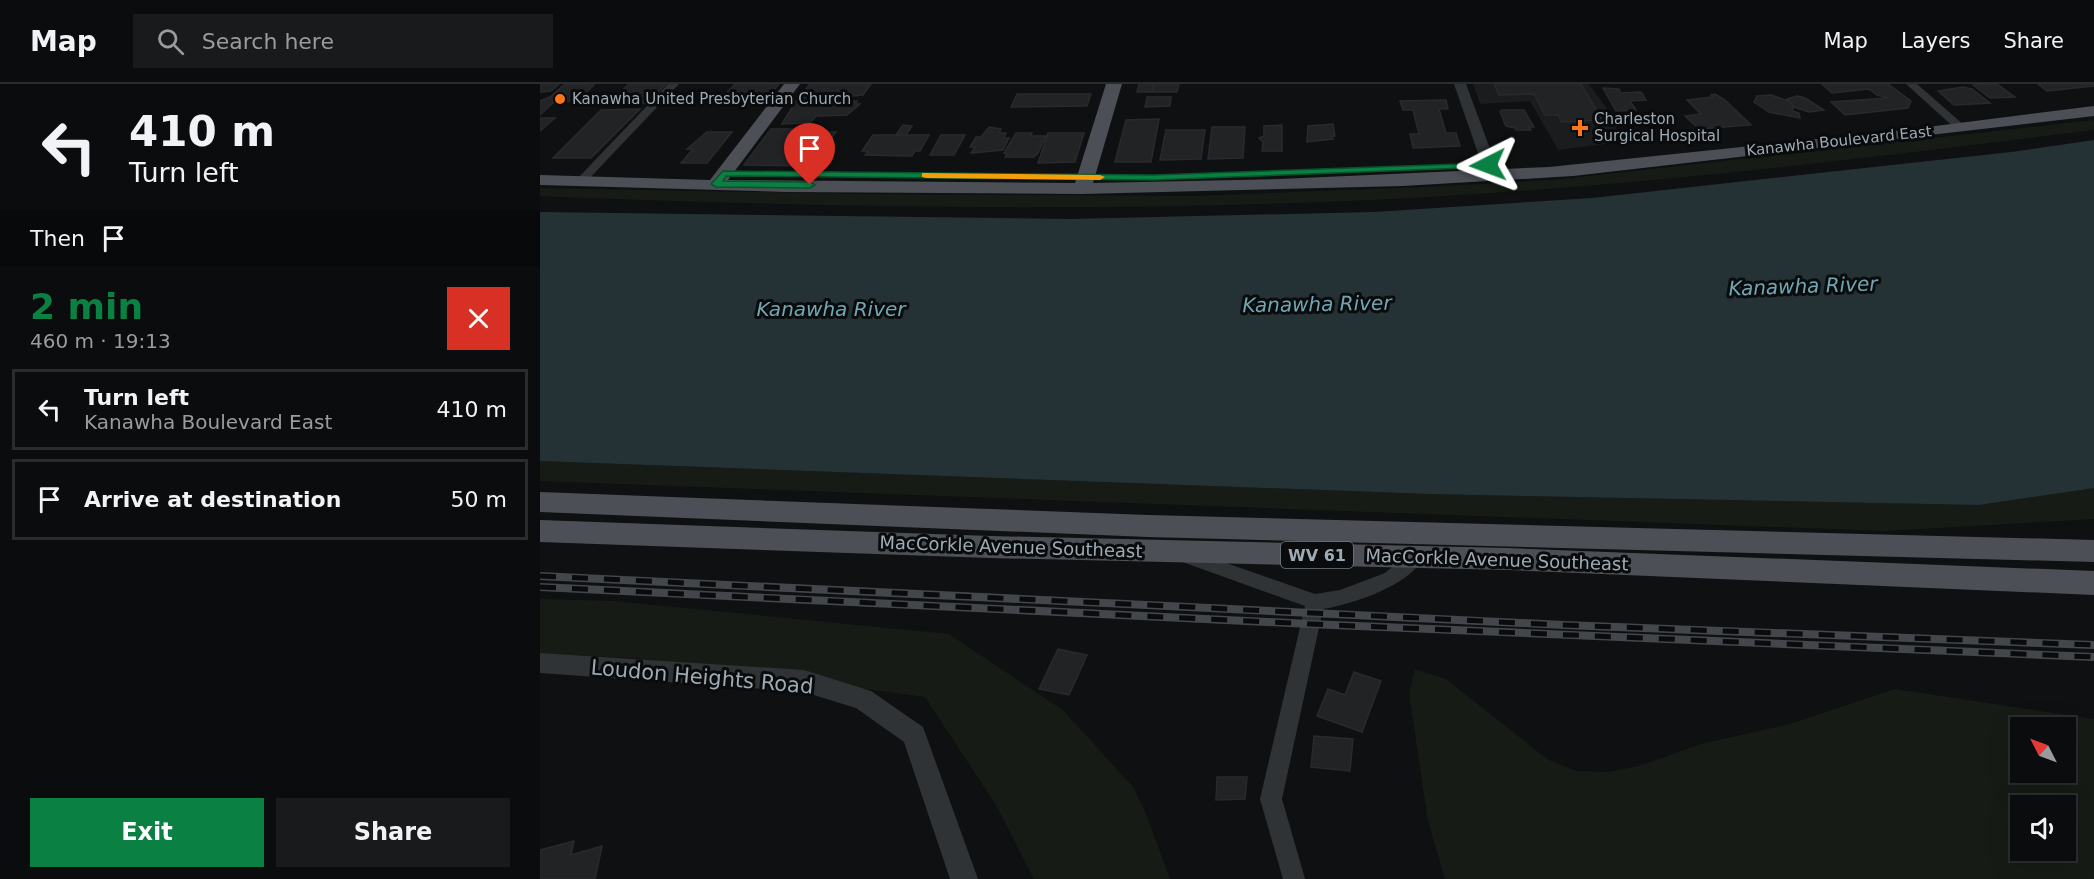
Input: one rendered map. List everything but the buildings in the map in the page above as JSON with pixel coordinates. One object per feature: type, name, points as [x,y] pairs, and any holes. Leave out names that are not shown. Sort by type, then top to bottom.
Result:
[{"type":"main road","points":[[719,179],[792,84]]},
{"type":"main road","points":[[1084,183],[1114,84]]},
{"type":"main road","name":"Kanawha Boulevard East","points":[[1956,124],[2094,102]]},
{"type":"main road","name":"Kanawha Boulevard East","points":[[540,180],[586,176],[1252,187],[1490,171],[2094,111]]},
{"type":"main road","name":"Kanawha Boulevard East","points":[[540,169],[586,176]]},
{"type":"main road","name":"MacCorkle Avenue Southeast","points":[[540,502],[1148,526],[2094,551]]},
{"type":"main road","name":"MacCorkle Avenue Southeast","points":[[540,531],[1415,557],[2094,583]]},
{"type":"street","points":[[586,176],[674,84]]},
{"type":"street","points":[[1460,84],[1490,171]]},
{"type":"street","points":[[1911,84],[1956,124]]},
{"type":"street","points":[[1174,551],[1315,602],[1341,598],[1391,578],[1415,557]]},
{"type":"street","points":[[1294,879],[1271,799],[1315,602]]},
{"type":"street","name":"Loudon Heights Road","points":[[540,663],[804,681],[863,699],[914,735],[964,879]]},
{"type":"shaded area","name":"Charleston Surgical Hospital","points":[[1473,84],[1589,84],[1611,114],[1621,142],[1558,150],[1530,101],[1480,104]]},
{"type":"shaded area","points":[[2094,120],[2094,130],[1908,153],[1627,182],[1346,201],[1145,206],[943,207],[540,196],[540,188],[863,194],[1196,196],[1426,187],[1553,180]]},
{"type":"shaded area","points":[[540,461],[1429,494],[1979,505],[2094,488],[2094,519],[1884,531],[540,481]]},
{"type":"shaded area","points":[[540,599],[613,601],[949,634],[1063,710],[1133,787],[1146,814],[1170,879],[1034,879],[996,805],[925,697],[635,658],[540,654]]},
{"type":"shaded area","points":[[1415,669],[1446,679],[1547,759],[1576,771],[1608,772],[1639,766],[1701,744],[1790,724],[1895,689],[2094,719],[2094,879],[1445,879],[1428,821],[1409,693]]},
{"type":"water","name":"Kanawha River","points":[[2094,140],[2094,488],[1979,505],[1429,494],[540,461],[540,212],[1071,219],[1374,212],[1592,198],[2011,152]]},
{"type":"railway","points":[[540,576],[1564,625],[2094,645]]},
{"type":"railway","points":[[540,587],[1310,624],[2094,657]]},
{"type":"slow traffic","points":[[926,175],[1100,177]]},
{"type":"place","name":"Kanawha United Presbyterian Church","points":[[560,99]]},
{"type":"place","name":"Charleston Surgical Hospital","points":[[1580,128]]},
{"type":"route","points":[[810,185],[716,184],[723,174],[1154,177],[1345,172],[1488,165]]}]
